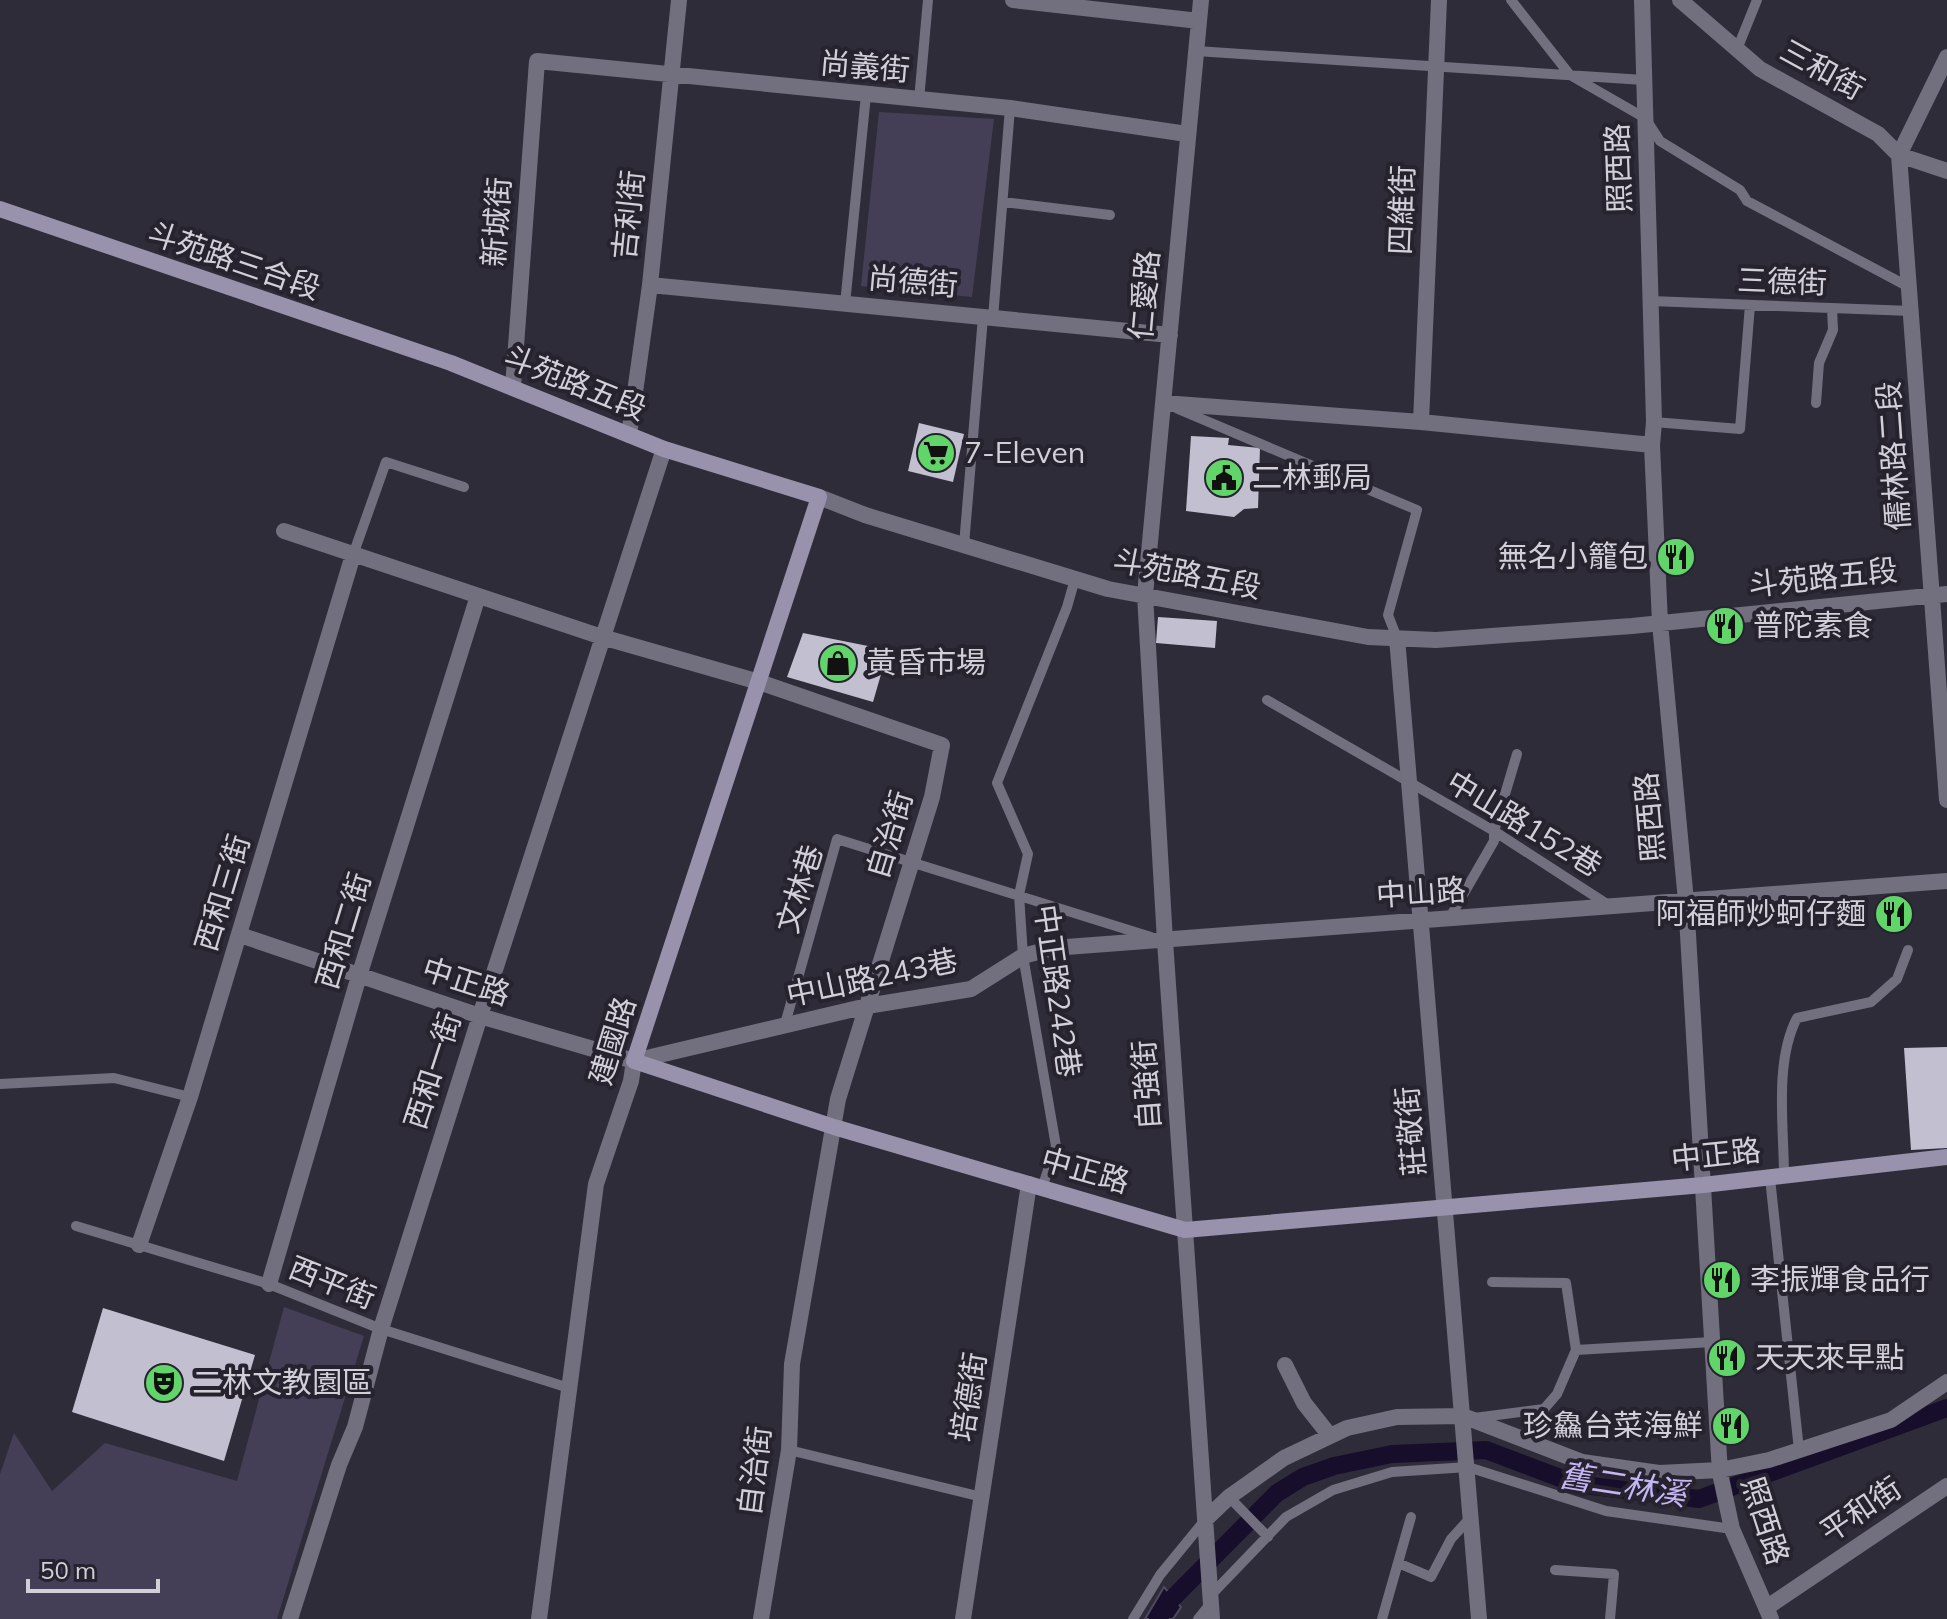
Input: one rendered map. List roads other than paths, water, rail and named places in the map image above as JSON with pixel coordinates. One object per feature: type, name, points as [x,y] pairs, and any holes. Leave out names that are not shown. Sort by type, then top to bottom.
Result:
[{"type":"main road","name":"斗苑路三合段","points":[[0,209],[451,363]]},
{"type":"main road","name":"斗苑路五段","points":[[451,363],[664,449],[819,497]]},
{"type":"main road","name":"建國路","points":[[634,1061],[819,497]]},
{"type":"main road","name":"中正路","points":[[634,1061],[834,1127],[1185,1230],[1703,1185],[1947,1157]]},
{"type":"street","name":"吉利街","points":[[629,435],[650,285],[679,0]]},
{"type":"street","points":[[1013,0],[1199,21]]},
{"type":"street","name":"仁愛路","points":[[1145,595],[1201,0]]},
{"type":"street","name":"四維街","points":[[1421,422],[1439,0]]},
{"type":"street","name":"照西路","points":[[1642,0],[1654,422],[1652,445],[1660,623],[1686,901],[1720,1470],[1732,1529],[1769,1614]]},
{"type":"street","name":"三和街","points":[[1680,0],[1760,69],[1878,134],[1899,155],[1947,171]]},
{"type":"street","points":[[1899,155],[1947,57]]},
{"type":"street","name":"尚義街","points":[[537,61],[1010,108],[1187,134]]},
{"type":"street","name":"新城街","points":[[513,387],[537,61]]},
{"type":"street","name":"儒林路二段","points":[[1899,155],[1911,311],[1940,595],[1947,800]]},
{"type":"street","name":"尚德街","points":[[650,285],[1170,335]]},
{"type":"street","points":[[1163,403],[1421,422],[1652,445]]},
{"type":"street","name":"西和一街","points":[[290,1619],[339,1465],[355,1427],[381,1329],[664,449]]},
{"type":"street","name":"斗苑路五段","points":[[819,497],[1075,579],[1368,637],[1436,640],[1660,623],[1940,595]]},
{"type":"street","name":"自治街","points":[[284,531],[602,637],[759,682],[942,745],[932,797],[838,1099],[792,1364],[789,1450],[761,1619]]},
{"type":"street","name":"西和三街","points":[[139,1245],[190,1097],[353,555]]},
{"type":"street","name":"自強街","points":[[1145,595],[1165,941],[1212,1605]]},
{"type":"street","name":"西和二街","points":[[269,1284],[359,976],[478,596]]},
{"type":"street","name":"莊敬街","points":[[1397,638],[1466,1417],[1479,1619]]},
{"type":"street","name":"中山路","points":[[1165,941],[1947,881]]},
{"type":"street","name":"中正路","points":[[240,935],[480,1016],[634,1061]]},
{"type":"street","name":"中山路243巷","points":[[634,1061],[867,1006],[971,989],[1023,956],[1053,948],[1165,941]]},
{"type":"street","name":"建國路","points":[[539,1619],[596,1184],[631,1081],[634,1061]]},
{"type":"street","name":"培德街","points":[[963,1619],[1036,1186]]},
{"type":"street","points":[[1285,1365],[1304,1403],[1330,1436]]},
{"type":"street","points":[[1206,1519],[1229,1497],[1284,1458],[1347,1428],[1397,1417],[1466,1417],[1582,1462],[1659,1473],[1720,1470],[1799,1450],[1891,1420],[1947,1382]]},
{"type":"street","name":"平和街","points":[[1769,1614],[1947,1486]]},
{"type":"lane","points":[[919,100],[928,0]]},
{"type":"lane","points":[[1511,0],[1570,75],[1645,118],[1660,141],[1740,190],[1747,201],[1909,287]]},
{"type":"lane","points":[[1738,47],[1757,0]]},
{"type":"lane","points":[[1196,51],[1644,80]]},
{"type":"lane","points":[[845,304],[866,95]]},
{"type":"lane","points":[[964,545],[1003,202],[1010,108]]},
{"type":"lane","points":[[1003,202],[1110,215]]},
{"type":"lane","name":"三德街","points":[[1651,301],[1911,311]]},
{"type":"lane","points":[[1654,422],[1740,429],[1750,305]]},
{"type":"lane","points":[[1816,403],[1819,363],[1833,330],[1832,308]]},
{"type":"lane","points":[[1163,403],[1417,510],[1388,615],[1397,638]]},
{"type":"lane","points":[[353,555],[386,462],[464,487]]},
{"type":"lane","name":"中正路242巷","points":[[1036,1186],[1056,1146],[1023,956],[1019,895],[1028,854],[997,783],[1067,607],[1075,579]]},
{"type":"lane","name":"中山路152巷","points":[[1267,700],[1494,831],[1612,907]]},
{"type":"lane","points":[[1449,919],[1494,841],[1494,831],[1517,754]]},
{"type":"lane","name":"文林巷","points":[[785,1024],[837,839],[911,862]]},
{"type":"lane","name":"中山路","points":[[911,862],[1165,941]]},
{"type":"lane","points":[[1799,1450],[1777,1177],[1791,1029],[1797,1018],[1822,1010],[1871,1002],[1897,979],[1908,950]]},
{"type":"lane","points":[[0,1084],[114,1078],[190,1097]]},
{"type":"lane","name":"西平街","points":[[76,1226],[269,1284],[381,1329],[569,1388]]},
{"type":"lane","points":[[1466,1417],[1544,1409],[1557,1394],[1576,1350],[1566,1283],[1492,1282]]},
{"type":"lane","points":[[1576,1350],[1712,1342]]},
{"type":"lane","points":[[789,1450],[982,1497]]},
{"type":"lane","points":[[1198,1619],[1286,1517],[1333,1490],[1392,1472],[1468,1467],[1606,1511],[1732,1529]]},
{"type":"lane","points":[[1229,1497],[1268,1537]]},
{"type":"lane","points":[[1382,1619],[1411,1517]]},
{"type":"lane","points":[[1398,1563],[1431,1577],[1451,1539],[1471,1517]]},
{"type":"lane","points":[[1133,1619],[1160,1575],[1206,1519]]},
{"type":"lane","points":[[1555,1570],[1614,1574],[1610,1619]]},
{"type":"waterway","name":"舊二林溪","points":[[1158,1619],[1167,1604],[1277,1493],[1303,1477],[1334,1466],[1392,1454],[1486,1450],[1576,1484],[1699,1499],[1947,1408]]},
{"type":"place","name":"7-Eleven","points":[[936,453]]},
{"type":"place","name":"二林郵局","points":[[1224,478]]},
{"type":"place","name":"無名小籠包","points":[[1676,557]]},
{"type":"place","name":"普陀素食","points":[[1725,626]]},
{"type":"place","name":"黃昏市場","points":[[838,663]]},
{"type":"place","name":"阿福師炒蚵仔麵","points":[[1894,914]]},
{"type":"place","name":"李振輝食品行","points":[[1722,1280]]},
{"type":"place","name":"天天來早點","points":[[1727,1358]]},
{"type":"place","name":"二林文教園區","points":[[164,1383]]},
{"type":"place","name":"珍鱻台菜海鮮","points":[[1731,1426]]}]
